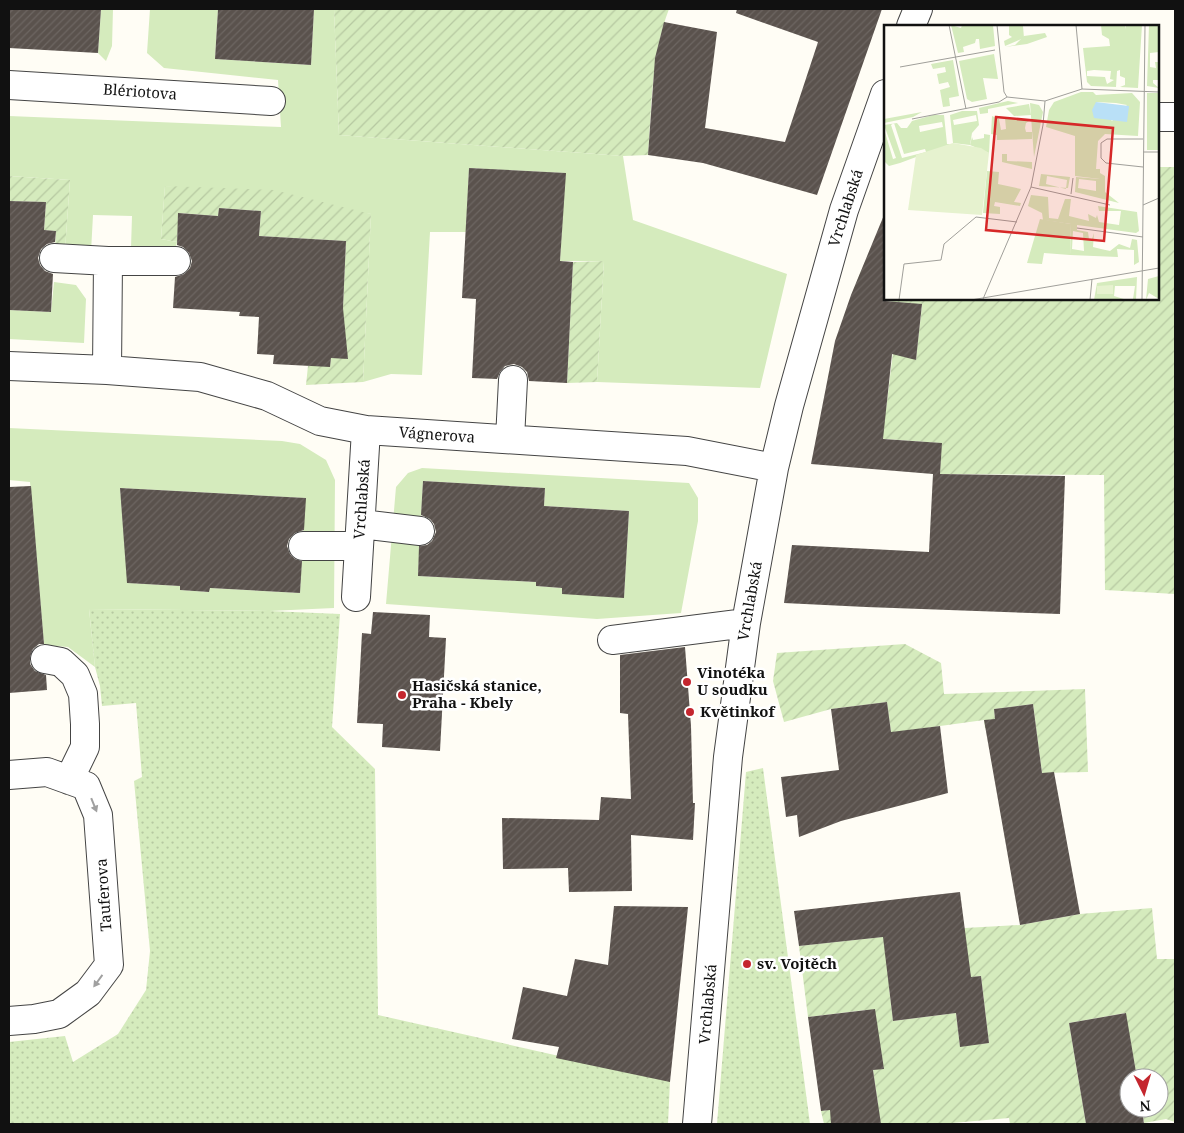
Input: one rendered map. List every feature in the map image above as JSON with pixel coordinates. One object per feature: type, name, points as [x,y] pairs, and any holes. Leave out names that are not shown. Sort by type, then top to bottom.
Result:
[{"type":"street","points":[[911,25],[918,9]]},
{"type":"street","name":"Blériotova","points":[[9,85],[271,101]]},
{"type":"street","name":"Vrchlabská","points":[[697,1124],[728,757],[746,623],[774,468],[789,406],[844,210],[884,102]]},
{"type":"street","points":[[1159,116],[1175,117]]},
{"type":"street","points":[[54,258],[108,261],[176,261]]},
{"type":"street","points":[[107,370],[108,261]]},
{"type":"street","name":"Vágnerova","points":[[9,366],[107,370],[200,377],[267,396],[320,421],[366,430],[687,451],[774,468]]},
{"type":"street","points":[[510,439],[513,380]]},
{"type":"street","name":"Vrchlabská","points":[[356,597],[366,430]]},
{"type":"street","points":[[303,546],[360,535],[420,531]]},
{"type":"street","points":[[612,640],[746,623]]},
{"type":"street","points":[[45,659],[60,662],[75,675],[83,694],[85,747],[69,780]]},
{"type":"street","name":"Tauferova","points":[[9,775],[47,772],[86,786],[98,816],[109,965],[88,993],[59,1014],[34,1020],[9,1021]]},
{"type":"green space","points":[[101,9],[113,9],[112,46],[106,61],[98,53]]},
{"type":"green space","points":[[150,9],[218,9],[215,59],[311,65],[314,9],[334,9],[339,135],[623,156],[633,220],[787,274],[760,388],[597,382],[604,261],[560,261],[565,173],[469,168],[466,232],[430,232],[422,375],[391,374],[363,382],[371,214],[165,186],[161,239],[177,242],[175,252],[131,248],[132,216],[93,215],[91,252],[65,250],[70,180],[9,176],[9,116],[281,127],[278,80],[164,68],[147,53]]},
{"type":"green space","points":[[334,9],[669,9],[663,26],[656,62],[648,155],[623,156],[339,135]]},
{"type":"green space","points":[[1159,167],[1175,167],[1175,594],[1105,590],[1104,475],[940,474],[941,443],[872,438],[886,410],[893,352],[916,359],[922,305],[851,297],[861,271],[884,273],[884,300],[1159,300]]},
{"type":"green space","points":[[9,176],[70,180],[65,250],[55,248],[56,231],[44,230],[46,202],[9,201]]},
{"type":"green space","points":[[165,186],[274,190],[371,214],[363,382],[306,385],[308,366],[330,366],[331,358],[342,329],[346,241],[259,236],[261,211],[219,208],[218,216],[179,213],[177,242],[161,239]]},
{"type":"green space","points":[[604,261],[597,382],[567,383],[573,262]]},
{"type":"green space","points":[[54,282],[76,285],[86,299],[84,343],[9,339],[9,310],[51,312]]},
{"type":"green space","points":[[9,428],[282,441],[300,444],[326,460],[335,480],[334,608],[269,611],[89,609],[95,667],[68,647],[44,645],[30,482],[9,480]],"holes":[[[120,488],[305,498],[300,593],[210,588],[209,592],[180,590],[180,586],[128,583]]]},
{"type":"green space","points":[[422,468],[689,483],[698,498],[698,521],[681,613],[597,619],[386,604],[396,487],[408,473]],"holes":[[[423,481],[545,488],[544,506],[629,511],[624,598],[562,588],[536,586],[536,582],[418,576]]]},
{"type":"green space","points":[[89,609],[269,611],[340,614],[332,727],[375,769],[378,1015],[670,1081],[668,1124],[9,1124],[9,1042],[65,1036],[73,1062],[118,1034],[146,990],[150,951],[134,781],[142,777],[136,703],[102,706],[100,686],[95,667]]},
{"type":"green space","points":[[905,644],[941,663],[944,694],[1085,689],[1088,772],[1042,773],[1033,704],[994,709],[996,727],[985,728],[984,720],[911,730],[892,739],[887,702],[831,709],[784,722],[773,681],[777,653]]},
{"type":"green space","points":[[763,768],[810,1124],[717,1124],[746,772]]},
{"type":"green space","points":[[1152,908],[1157,959],[1175,959],[1175,1122],[1166,1119],[1144,1123],[1143,1118],[1169,1118],[1169,1068],[1135,1068],[1125,1013],[1069,1023],[1086,1124],[1010,1124],[1009,1118],[941,1124],[824,1124],[821,1111],[878,1103],[873,1070],[883,1068],[870,1045],[865,1010],[808,1017],[799,946],[965,928],[1020,925],[1080,914]],"holes":[[[981,976],[989,1043],[960,1046],[956,1013],[893,1021],[889,987]]]},
{"type":"building","points":[[9,9],[101,9],[98,53],[9,48]]},
{"type":"building","points":[[218,9],[314,9],[311,65],[215,59]]},
{"type":"building","points":[[737,9],[882,9],[817,195],[703,163],[648,155],[655,58],[664,22],[717,32],[705,128],[785,142],[818,42],[736,13]]},
{"type":"building","points":[[469,168],[566,173],[560,261],[573,262],[567,383],[529,381],[527,372],[522,367],[514,364],[505,366],[497,379],[472,378],[476,299],[462,298]]},
{"type":"building","points":[[9,201],[46,202],[44,230],[56,231],[55,242],[47,244],[41,249],[38,258],[40,265],[45,271],[53,274],[51,312],[9,310]]},
{"type":"building","points":[[219,208],[261,211],[259,236],[346,241],[343,308],[348,359],[331,358],[330,367],[273,364],[274,355],[257,354],[259,317],[239,316],[240,312],[173,308],[175,277],[184,274],[190,268],[192,261],[189,253],[183,247],[177,245],[178,213],[218,216]]},
{"type":"building","points":[[884,215],[884,300],[922,304],[916,360],[892,354],[883,439],[942,443],[940,474],[1065,476],[1060,614],[784,603],[792,545],[929,552],[933,474],[811,464],[835,341],[851,295]]},
{"type":"building","points":[[423,481],[545,488],[544,506],[629,511],[624,598],[562,594],[562,588],[536,586],[536,582],[418,576],[419,546],[427,545],[432,541],[436,532],[434,524],[430,519],[421,515]]},
{"type":"building","points":[[31,486],[44,644],[39,644],[33,649],[30,664],[35,671],[46,675],[47,690],[9,693],[9,487]]},
{"type":"building","points":[[120,488],[306,498],[304,530],[295,533],[289,539],[287,546],[290,554],[295,559],[302,561],[300,593],[210,588],[209,592],[180,590],[180,586],[127,583]]},
{"type":"building","points":[[373,612],[430,615],[429,637],[446,638],[440,751],[382,747],[383,724],[357,723],[362,633],[371,634]]},
{"type":"building","points":[[685,647],[691,726],[693,803],[695,803],[693,840],[631,835],[632,891],[569,892],[568,868],[503,869],[502,818],[599,820],[601,797],[631,799],[628,714],[620,713],[620,655]]},
{"type":"building","points":[[887,702],[891,732],[940,726],[948,793],[841,821],[799,837],[797,815],[786,817],[781,777],[839,770],[831,709]]},
{"type":"building","points":[[1033,704],[1042,773],[1054,772],[1080,914],[1020,925],[984,720],[995,719],[994,709]]},
{"type":"building","points":[[960,892],[971,977],[981,976],[989,1043],[960,1047],[956,1013],[893,1021],[883,937],[799,946],[794,911]]},
{"type":"building","points":[[614,906],[688,907],[670,1082],[556,1058],[559,1047],[512,1039],[523,987],[567,996],[575,959],[608,965]]},
{"type":"building","points":[[875,1009],[884,1069],[873,1070],[881,1124],[831,1124],[830,1110],[821,1111],[808,1017]]},
{"type":"building","points":[[1126,1013],[1135,1068],[1119,1068],[1119,1118],[1143,1118],[1144,1124],[1086,1124],[1069,1023]]},
{"type":"place","name":"Vinotéka U soudku","points":[[687,682]]},
{"type":"place","name":"Hasičská stanice, Praha - Kbely","points":[[402,695]]},
{"type":"place","name":"Květinkof","points":[[690,712]]},
{"type":"place","name":"sv. Vojtěch","points":[[747,964]]}]
